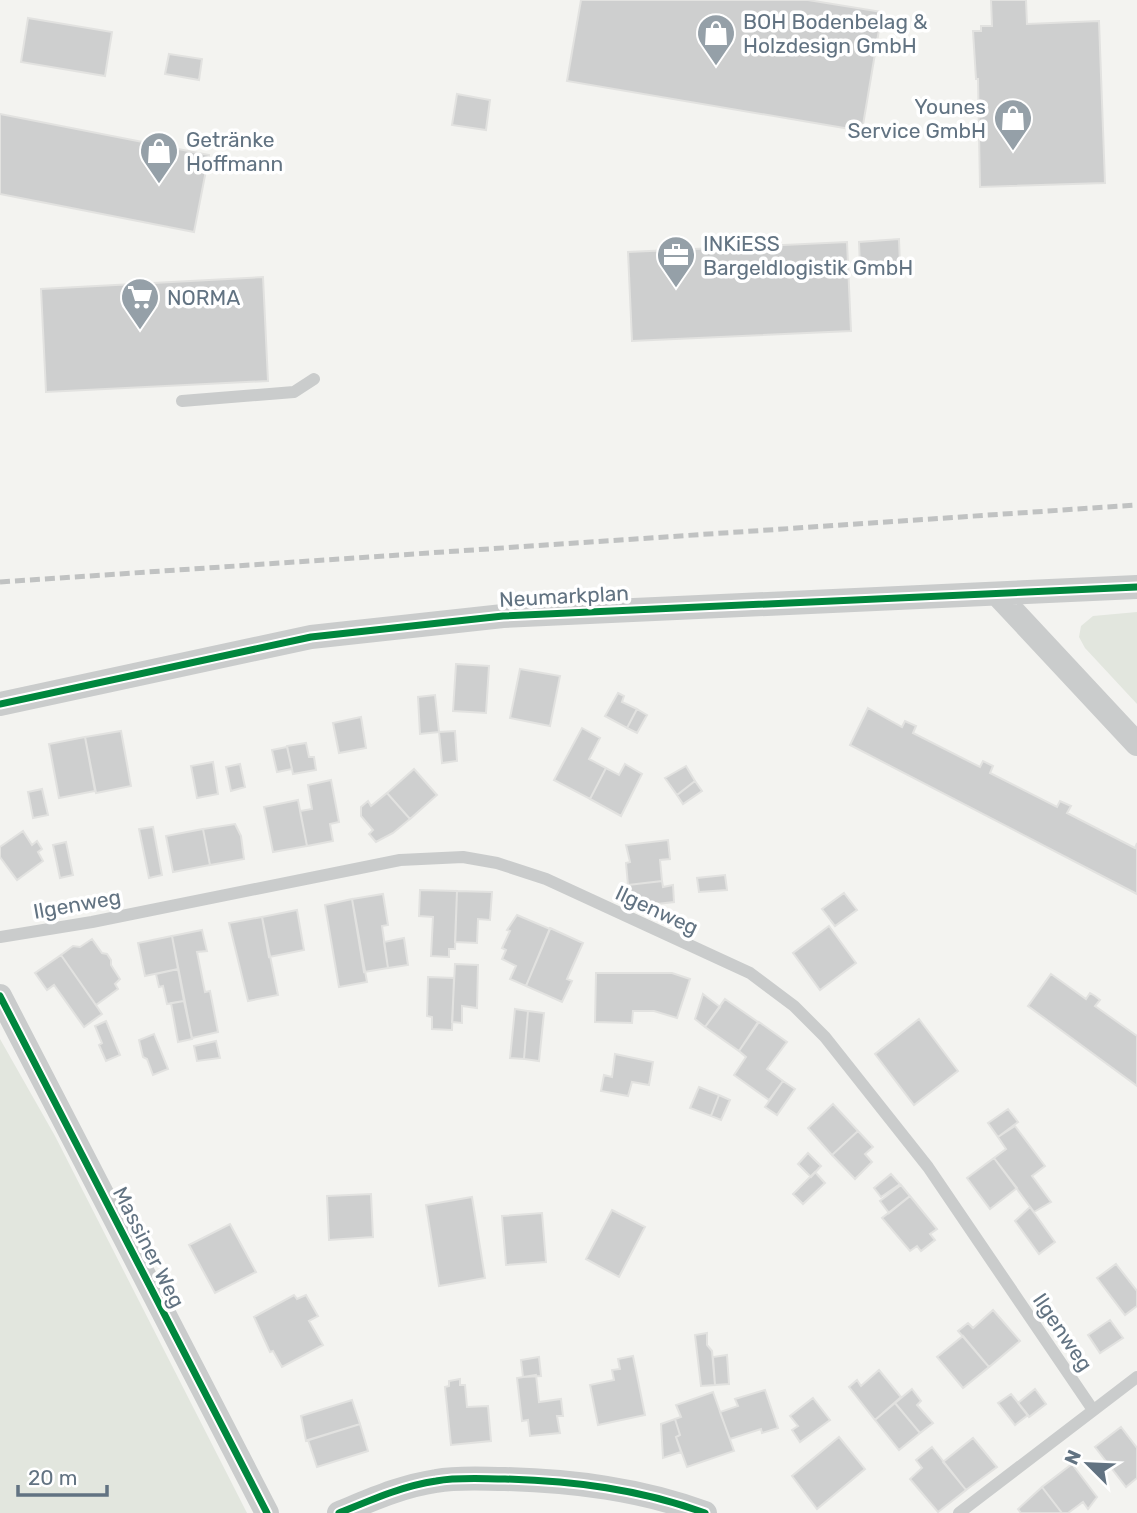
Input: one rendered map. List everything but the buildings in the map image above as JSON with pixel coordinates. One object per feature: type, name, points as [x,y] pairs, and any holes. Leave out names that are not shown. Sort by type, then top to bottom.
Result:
[{"type":"street","name":"Neumarkplan","points":[[0,704],[312,637],[403,626],[503,616],[1137,587]]},
{"type":"street","points":[[997,594],[1137,744]]},
{"type":"street","name":"Massiner Weg","points":[[0,996],[267,1513]]},
{"type":"street","points":[[339,1513],[393,1492],[439,1480],[491,1479],[541,1480],[626,1490],[705,1513]]},
{"type":"lane","points":[[182,401],[294,392],[314,379]]},
{"type":"lane","name":"Ilgenweg","points":[[0,937],[92,922],[400,860],[463,857],[497,863],[546,879],[750,974],[794,1006],[825,1037],[928,1167],[1093,1410]]},
{"type":"lane","points":[[959,1513],[1137,1377]]},
{"type":"shaded area","points":[[1137,612],[1137,704],[1085,648],[1079,637],[1081,626],[1093,616]]},
{"type":"shaded area","points":[[0,1039],[55,1136],[247,1513],[0,1513]]},
{"type":"railway","points":[[0,582],[1137,505]]},
{"type":"cycle path","points":[[0,704],[311,637],[503,616],[1137,587]]},
{"type":"cycle path","points":[[0,996],[267,1513]]},
{"type":"cycle path","points":[[339,1513],[411,1486],[470,1478],[581,1484],[631,1492],[705,1513]]},
{"type":"place","name":"BOH Bodenbelag & Holzdesign GmbH","points":[[716,67]]},
{"type":"place","name":"Younes Service GmbH","points":[[1013,152]]},
{"type":"place","name":"Getränke Hoffmann","points":[[159,185]]},
{"type":"place","name":"INKiESS Bargeldlogistik GmbH","points":[[676,289]]},
{"type":"place","name":"NORMA","points":[[140,331]]}]
